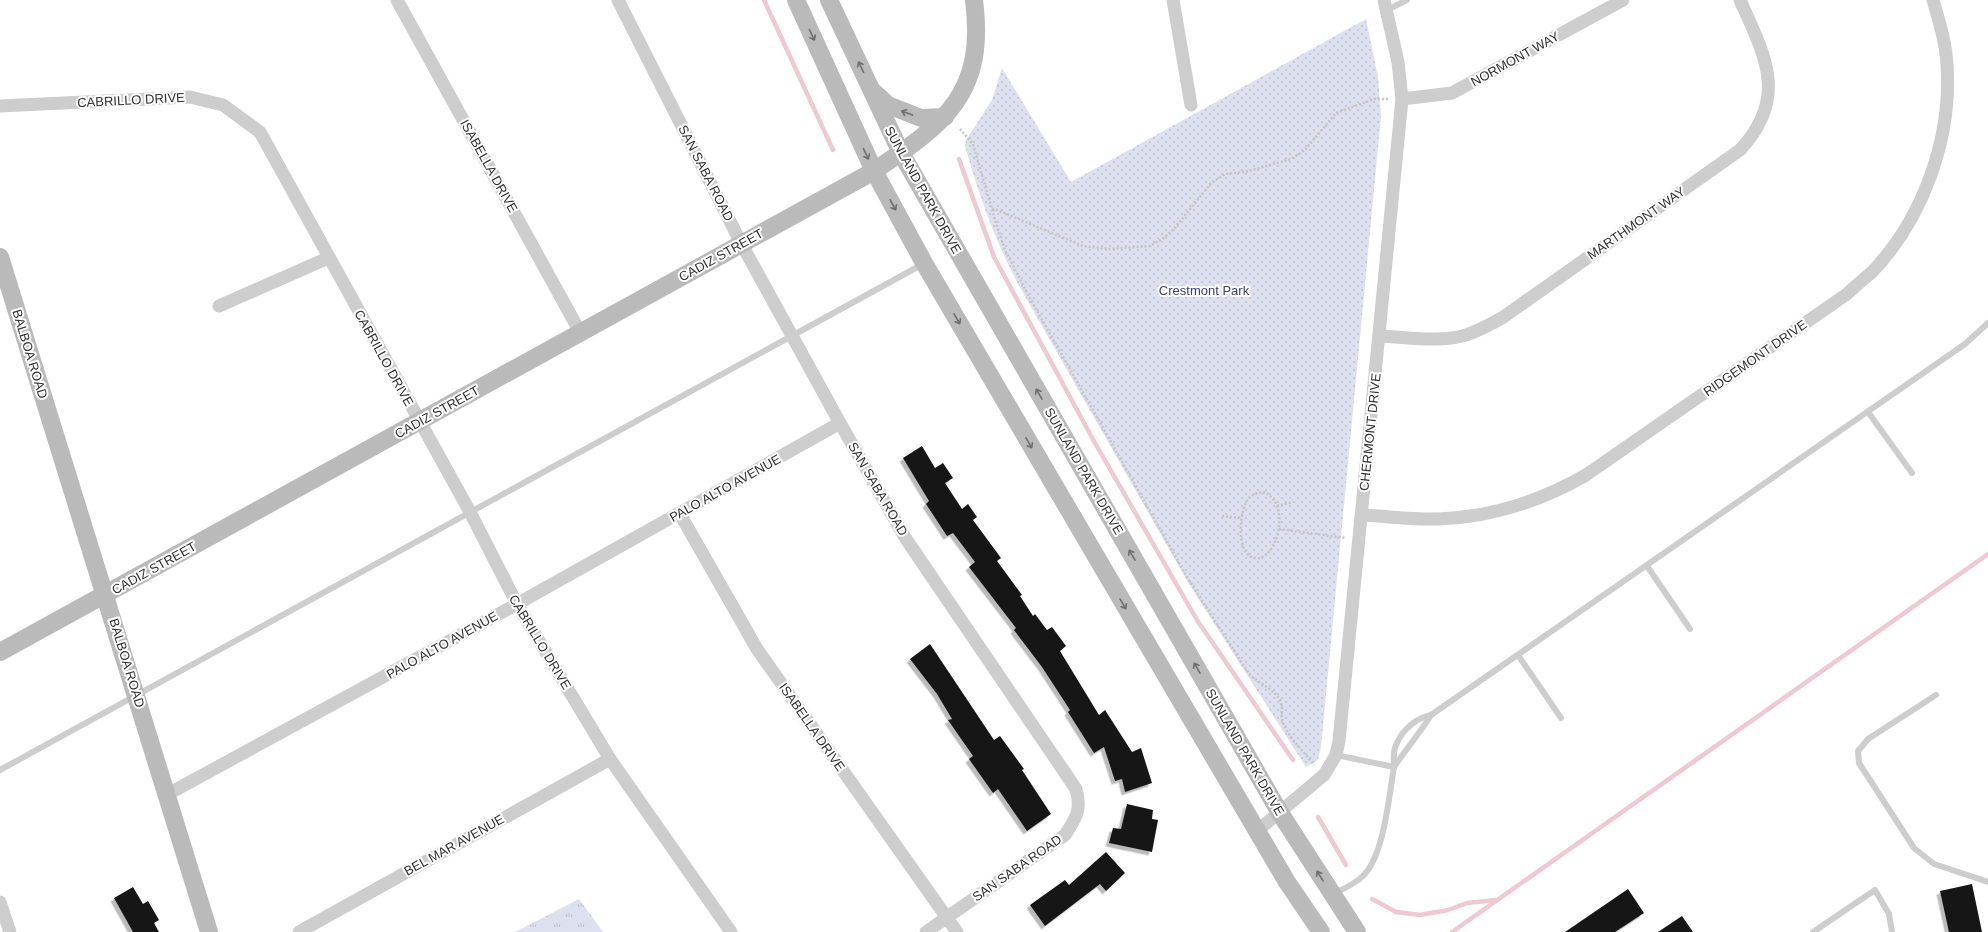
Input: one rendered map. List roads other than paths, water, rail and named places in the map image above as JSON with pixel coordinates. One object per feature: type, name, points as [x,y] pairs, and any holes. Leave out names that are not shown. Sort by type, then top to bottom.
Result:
[{"type":"main road","points":[[796,0],[874,171],[924,263],[1287,882],[1321,932]]},
{"type":"main road","name":"SUNLAND PARK DRIVE","points":[[829,0],[901,153],[1280,813],[1357,932]]},
{"type":"main road","name":"CADIZ STREET","points":[[0,652],[874,171],[901,153],[945,117],[960,98],[971,74],[977,26],[974,0]]},
{"type":"main road","points":[[871,90],[888,105],[921,118],[945,117]]},
{"type":"main road","name":"BALBOA ROAD","points":[[0,257],[168,794],[209,932]]},
{"type":"street","name":"ISABELLA DRIVE","points":[[397,0],[580,332]]},
{"type":"street","name":"SAN SABA ROAD","points":[[618,0],[741,243],[906,539],[1076,789],[1080,802],[1076,819],[1065,835],[947,918]]},
{"type":"street","points":[[1173,0],[1191,105]]},
{"type":"street","name":"NORMONT WAY","points":[[1402,98],[1452,93],[1623,0]]},
{"type":"street","name":"MARTHMONT WAY","points":[[1380,336],[1443,339],[1466,335],[1484,328],[1509,313],[1740,150],[1753,136],[1762,120],[1769,88],[1768,70],[1763,52],[1740,0]]},
{"type":"street","name":"RIDGEMONT DRIVE","points":[[1362,515],[1438,519],[1469,516],[1504,509],[1564,488],[1586,475],[1847,294],[1872,271],[1892,248],[1910,220],[1933,167],[1944,130],[1947,100],[1947,65],[1941,30],[1933,0]]},
{"type":"street","name":"CHERMONT DRIVE","points":[[1257,831],[1324,775],[1336,755],[1339,741],[1380,336],[1402,98],[1398,62],[1386,5]]},
{"type":"street","name":"CABRILLO DRIVE","points":[[0,106],[190,97],[223,105],[260,132],[328,258],[470,512],[517,604],[610,759],[731,932]]},
{"type":"street","points":[[219,306],[328,258]]},
{"type":"street","name":"PALO ALTO AVENUE","points":[[168,794],[517,604],[840,423]]},
{"type":"street","name":"ISABELLA DRIVE","points":[[680,514],[757,649],[957,932]]},
{"type":"street","name":"BEL MAR AVENUE","points":[[299,932],[610,759]]},
{"type":"street","points":[[0,902],[10,932]]},
{"type":"street","points":[[926,932],[947,918]]},
{"type":"lane","points":[[1386,5],[1407,0]]},
{"type":"lane","points":[[0,770],[924,263]]},
{"type":"lane","points":[[1394,767],[1431,715],[1965,344],[1988,323]]},
{"type":"lane","points":[[1868,412],[1912,473]]},
{"type":"lane","points":[[1646,566],[1690,629]]},
{"type":"lane","points":[[1518,655],[1561,718]]},
{"type":"lane","points":[[1936,695],[1868,740],[1858,751],[1859,763],[1914,848],[1934,864],[1988,882]]},
{"type":"lane","points":[[1332,895],[1362,876],[1372,864],[1379,848],[1394,767],[1395,747],[1403,734],[1421,717],[1431,715]]},
{"type":"lane","points":[[1336,755],[1394,767]]},
{"type":"lane","points":[[1813,932],[1875,890],[1889,914],[1892,932]]},
{"type":"waterway","points":[[764,0],[833,150]]},
{"type":"waterway","points":[[959,159],[994,257],[1095,443],[1197,620],[1293,760]]},
{"type":"waterway","points":[[1452,932],[1988,554]]},
{"type":"waterway","points":[[1318,817],[1346,865]]},
{"type":"waterway","points":[[1372,899],[1396,912],[1420,915],[1448,910],[1467,903],[1496,900]]},
{"type":"park label","name":"Crestmont Park","points":[[1204,290]]}]
